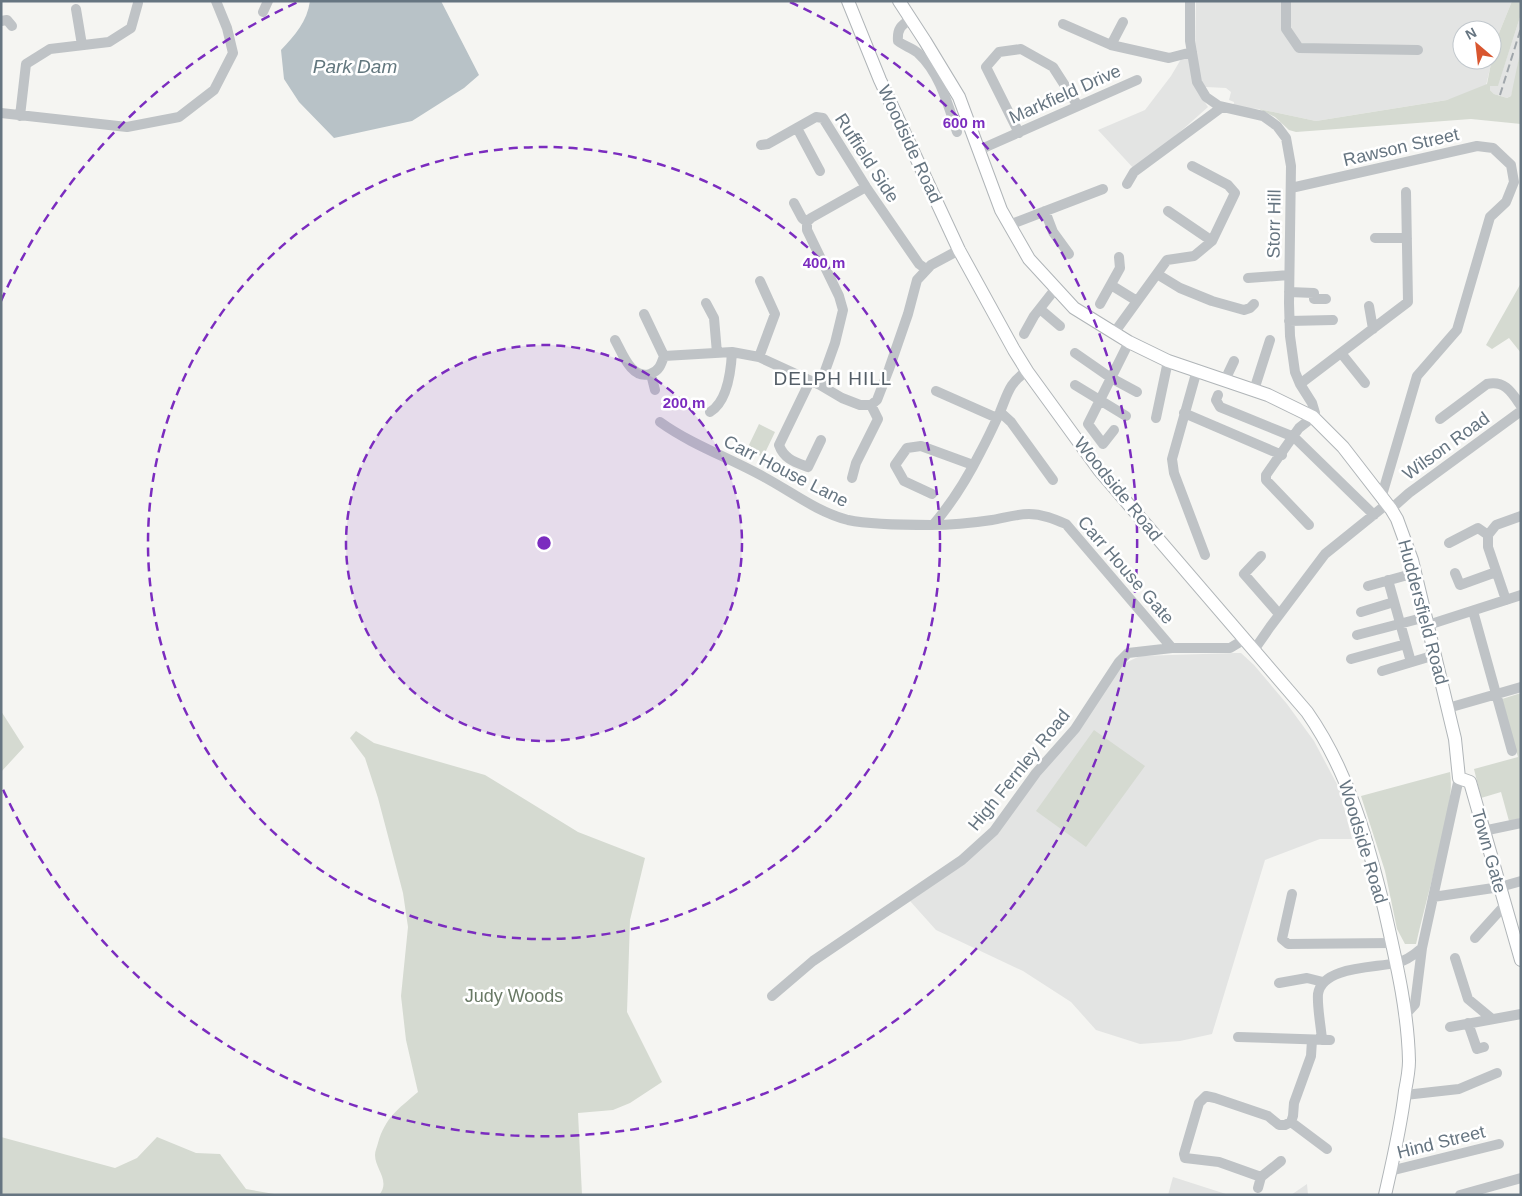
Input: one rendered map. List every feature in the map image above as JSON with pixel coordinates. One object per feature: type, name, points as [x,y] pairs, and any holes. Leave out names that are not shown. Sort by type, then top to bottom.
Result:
[{"type":"main road","name":"Woodside Road","points":[[848,1],[880,80],[959,250],[1027,371],[1100,470],[1307,712],[1320,731],[1340,769],[1369,848],[1397,963]]},
{"type":"main road","name":"Huddersfield Road","points":[[899,1],[959,97],[1001,210],[1009,225],[1029,259],[1074,308],[1114,333],[1168,361],[1268,395],[1313,417],[1343,447],[1387,503],[1408,548],[1415,573],[1455,739],[1459,778]]},
{"type":"main road","name":"Town Gate","points":[[1459,778],[1470,782],[1521,960]]},
{"type":"main road","points":[[1385,1195],[1401,1121],[1409,1063],[1397,963]]},
{"type":"street","points":[[1,113],[127,127],[179,117],[214,90],[233,54],[227,28],[216,1]]},
{"type":"street","points":[[263,12],[268,1]]},
{"type":"street","points":[[1063,24],[1110,44],[1169,58],[1192,52],[1190,41],[1190,1]]},
{"type":"street","points":[[1286,1],[1286,29],[1299,48],[1418,50]]},
{"type":"street","points":[[20,116],[26,64],[50,50],[109,42],[131,28],[138,3]]},
{"type":"street","points":[[76,9],[82,45]]},
{"type":"street","points":[[910,19],[901,25],[897,32],[898,41],[917,52],[930,68],[943,91],[957,132]]},
{"type":"street","points":[[1,21],[8,20],[12,26]]},
{"type":"street","points":[[1110,44],[1122,22]]},
{"type":"street","points":[[1019,132],[986,67],[998,52],[1021,49],[1053,67],[1078,106]]},
{"type":"street","name":"Storr Hill","points":[[1192,52],[1197,82],[1206,97],[1222,107],[1263,116],[1277,126],[1286,138],[1291,166],[1290,321],[1296,372],[1300,384],[1314,409],[1313,417]]},
{"type":"street","name":"Markfield Drive","points":[[979,150],[1137,80]]},
{"type":"street","points":[[1127,184],[1134,172],[1222,107]]},
{"type":"street","name":"Ruffield Side","points":[[761,145],[768,144],[816,117],[823,118],[866,187],[918,264],[926,269]]},
{"type":"street","points":[[798,128],[820,171]]},
{"type":"street","name":"Rawson Street","points":[[1291,188],[1477,146],[1493,148],[1516,164]]},
{"type":"street","points":[[1254,650],[1325,554],[1387,503],[1417,376],[1457,330],[1490,217],[1506,202],[1514,182],[1516,164]]},
{"type":"street","points":[[1114,333],[1167,260],[1194,256],[1212,241],[1235,193],[1228,184],[1192,166]]},
{"type":"street","points":[[820,386],[835,343],[843,310],[839,296],[807,230],[807,222],[866,187]]},
{"type":"street","points":[[1009,225],[1103,189]]},
{"type":"street","points":[[1300,384],[1406,304],[1409,299],[1406,192]]},
{"type":"street","points":[[794,203],[802,218],[807,222]]},
{"type":"street","points":[[1045,211],[1053,232],[1069,254]]},
{"type":"street","points":[[1168,211],[1212,241]]},
{"type":"street","points":[[1375,238],[1407,238]]},
{"type":"street","points":[[664,356],[732,352],[759,357],[842,398],[860,405],[871,405],[877,400],[908,314],[917,280],[926,269],[938,260],[959,250]]},
{"type":"street","points":[[1100,304],[1120,268],[1119,256]]},
{"type":"street","points":[[1157,274],[1180,288],[1212,301],[1244,310],[1254,304]]},
{"type":"street","points":[[1248,278],[1289,275]]},
{"type":"street","points":[[759,357],[775,314],[760,281]]},
{"type":"street","points":[[1111,285],[1138,301]]},
{"type":"street","points":[[1024,334],[1040,308],[1056,288]]},
{"type":"street","points":[[1289,292],[1314,293],[1314,299],[1326,299]]},
{"type":"street","points":[[706,304],[714,318],[717,353]]},
{"type":"street","points":[[1369,306],[1373,329]]},
{"type":"street","points":[[1040,308],[1060,326]]},
{"type":"street","points":[[615,340],[631,368],[636,373],[642,375],[651,374],[660,367],[664,356],[644,314]]},
{"type":"street","points":[[1290,321],[1333,320]]},
{"type":"street","points":[[1254,390],[1270,340]]},
{"type":"street","points":[[1114,430],[1103,444],[1088,424],[1130,342]]},
{"type":"street","points":[[710,412],[719,405],[728,380],[732,352]]},
{"type":"street","points":[[1342,353],[1365,383]]},
{"type":"street","points":[[1075,354],[1111,378],[1137,392]]},
{"type":"street","points":[[1156,418],[1168,361]]},
{"type":"street","points":[[1225,380],[1234,361]]},
{"type":"street","points":[[1197,370],[1172,459],[1174,473],[1205,555]]},
{"type":"street","points":[[932,526],[947,509],[973,465],[998,415],[1008,390],[1016,378],[1027,371]]},
{"type":"street","points":[[651,374],[655,390]]},
{"type":"street","points":[[810,382],[779,445],[781,452],[791,461],[808,467],[821,440]]},
{"type":"street","points":[[1440,419],[1487,384],[1492,383],[1504,385],[1521,406]]},
{"type":"street","points":[[1075,385],[1126,416]]},
{"type":"street","points":[[936,391],[998,415],[1011,422],[1053,480]]},
{"type":"street","points":[[1218,395],[1216,400],[1220,407],[1294,437],[1374,515]]},
{"type":"street","points":[[852,478],[856,463],[878,419],[871,405]]},
{"type":"street","name":"Wilson Road","points":[[1387,503],[1409,493],[1521,411]]},
{"type":"street","points":[[1184,413],[1282,455]]},
{"type":"street","points":[[1309,525],[1266,480],[1266,475],[1300,428],[1313,417]]},
{"type":"street","name":"Carr House Lane","points":[[660,422],[679,436],[763,476],[798,498],[832,514],[866,523],[932,526]]},
{"type":"street","points":[[932,494],[904,481],[895,465],[907,448],[922,446],[973,465]]},
{"type":"street","name":"Carr House Gate","points":[[932,526],[1028,514],[1046,516],[1066,524],[1172,648]]},
{"type":"street","points":[[1506,600],[1488,547],[1488,535],[1496,524],[1521,516]]},
{"type":"street","points":[[1449,543],[1478,528],[1488,535]]},
{"type":"street","points":[[1261,556],[1244,574],[1279,614]]},
{"type":"street","points":[[1455,573],[1460,584],[1496,572]]},
{"type":"street","points":[[1368,586],[1415,573]]},
{"type":"street","points":[[1388,580],[1411,662]]},
{"type":"street","points":[[1357,635],[1400,624],[1427,621],[1472,611],[1521,595]]},
{"type":"street","points":[[1361,612],[1394,602]]},
{"type":"street","points":[[1472,611],[1512,751]]},
{"type":"street","name":"High Fernley Road","points":[[772,996],[813,961],[962,860],[994,831],[1051,754],[1075,729],[1118,662],[1128,653],[1172,648],[1230,648],[1245,640]]},
{"type":"street","points":[[1351,659],[1406,644]]},
{"type":"street","points":[[1382,671],[1435,655]]},
{"type":"street","points":[[1448,708],[1521,688]]},
{"type":"street","name":"Huddersfield Road","points":[[1404,1016],[1415,1004],[1422,948],[1459,778]]},
{"type":"street","points":[[1484,831],[1521,823]]},
{"type":"street","points":[[1433,897],[1500,887],[1521,881]]},
{"type":"street","points":[[1292,894],[1282,939],[1288,944],[1392,943]]},
{"type":"street","points":[[1476,938],[1505,905]]},
{"type":"street","points":[[1262,1177],[1219,1162],[1185,1158],[1184,1154],[1199,1104],[1206,1096],[1268,1116],[1279,1125],[1285,1126],[1291,1122],[1294,1103],[1310,1056],[1321,1040],[1318,993],[1324,982],[1345,971],[1397,963],[1412,957],[1422,948]]},
{"type":"street","points":[[1455,958],[1468,999],[1491,1018]]},
{"type":"street","points":[[1279,982],[1307,978],[1324,982]]},
{"type":"street","points":[[1450,1027],[1521,1014]]},
{"type":"street","points":[[1468,1023],[1477,1049],[1484,1047]]},
{"type":"street","points":[[1238,1037],[1321,1040]]},
{"type":"street","points":[[1405,1096],[1459,1089],[1497,1073]]},
{"type":"street","points":[[1291,1122],[1327,1149]]},
{"type":"street","name":"Hind Street","points":[[1390,1171],[1499,1144]]},
{"type":"street","points":[[1258,1188],[1262,1177],[1281,1161]]},
{"type":"street","points":[[1460,1195],[1521,1178]]},
{"type":"shaded area","points":[[1196,1],[1512,1],[1502,26],[1502,20],[1452,20],[1452,70],[1490,70],[1484,94],[1316,121],[1259,109],[1233,107],[1234,102],[1229,100],[1231,92],[1226,88],[1206,87],[1198,92],[1208,107],[1136,171],[1098,130],[1145,110],[1171,76],[1184,54],[1195,50]]},
{"type":"shaded area","points":[[1521,14],[1521,48],[1514,86],[1511,96],[1507,98],[1494,94],[1490,90],[1490,86],[1498,85]]},
{"type":"shaded area","points":[[1241,653],[1254,665],[1287,704],[1314,741],[1339,788],[1352,839],[1320,839],[1265,860],[1212,1034],[1180,1041],[1140,1044],[1096,1030],[1071,1002],[1023,971],[936,930],[910,901],[962,865],[1121,665],[1140,656]]},
{"type":"shaded area","points":[[1173,1177],[1229,1195],[1168,1195]]},
{"type":"shaded area","points":[[1307,1184],[1308,1195],[1291,1195]]},
{"type":"green space","points":[[1512,1],[1521,1],[1521,14],[1498,86],[1490,86],[1490,90],[1494,94],[1507,98],[1511,96],[1521,48],[1521,124],[1471,119],[1296,132],[1289,130],[1275,117],[1259,109],[1316,121],[1447,100],[1487,84],[1490,70],[1502,70],[1502,26]]},
{"type":"green space","points":[[1521,283],[1521,353],[1509,338],[1492,349],[1486,345]]},
{"type":"green space","points":[[759,424],[775,432],[763,457],[747,449]]},
{"type":"green space","points":[[1521,693],[1521,818],[1509,821],[1501,792],[1481,798],[1474,769],[1518,757],[1502,699]]},
{"type":"green space","points":[[1,711],[24,747],[1,772]]},
{"type":"green space","points":[[1094,730],[1145,766],[1086,847],[1036,811]]},
{"type":"green space","name":"Judy Woods","points":[[356,731],[374,743],[485,775],[578,832],[645,858],[630,920],[627,1012],[662,1082],[630,1103],[613,1110],[578,1113],[582,1195],[379,1195],[382,1190],[383,1180],[375,1155],[381,1134],[388,1120],[418,1092],[406,1040],[401,996],[408,927],[403,893],[378,798],[365,758],[350,738]]},
{"type":"green space","points":[[1450,772],[1451,786],[1448,807],[1438,857],[1416,944],[1405,944],[1397,929],[1385,871],[1361,796]]},
{"type":"green space","points":[[1,1137],[115,1168],[137,1158],[157,1137],[196,1153],[220,1154],[246,1189],[280,1195],[1,1195]]},
{"type":"water","name":"Park Dam","points":[[310,1],[441,1],[479,75],[464,88],[412,121],[334,138],[299,102],[284,79],[281,50],[303,22]]},
{"type":"railway","points":[[1500,95],[1521,28]]},
{"type":"district","name":"DELPH HILL","points":[[833,378]]}]
